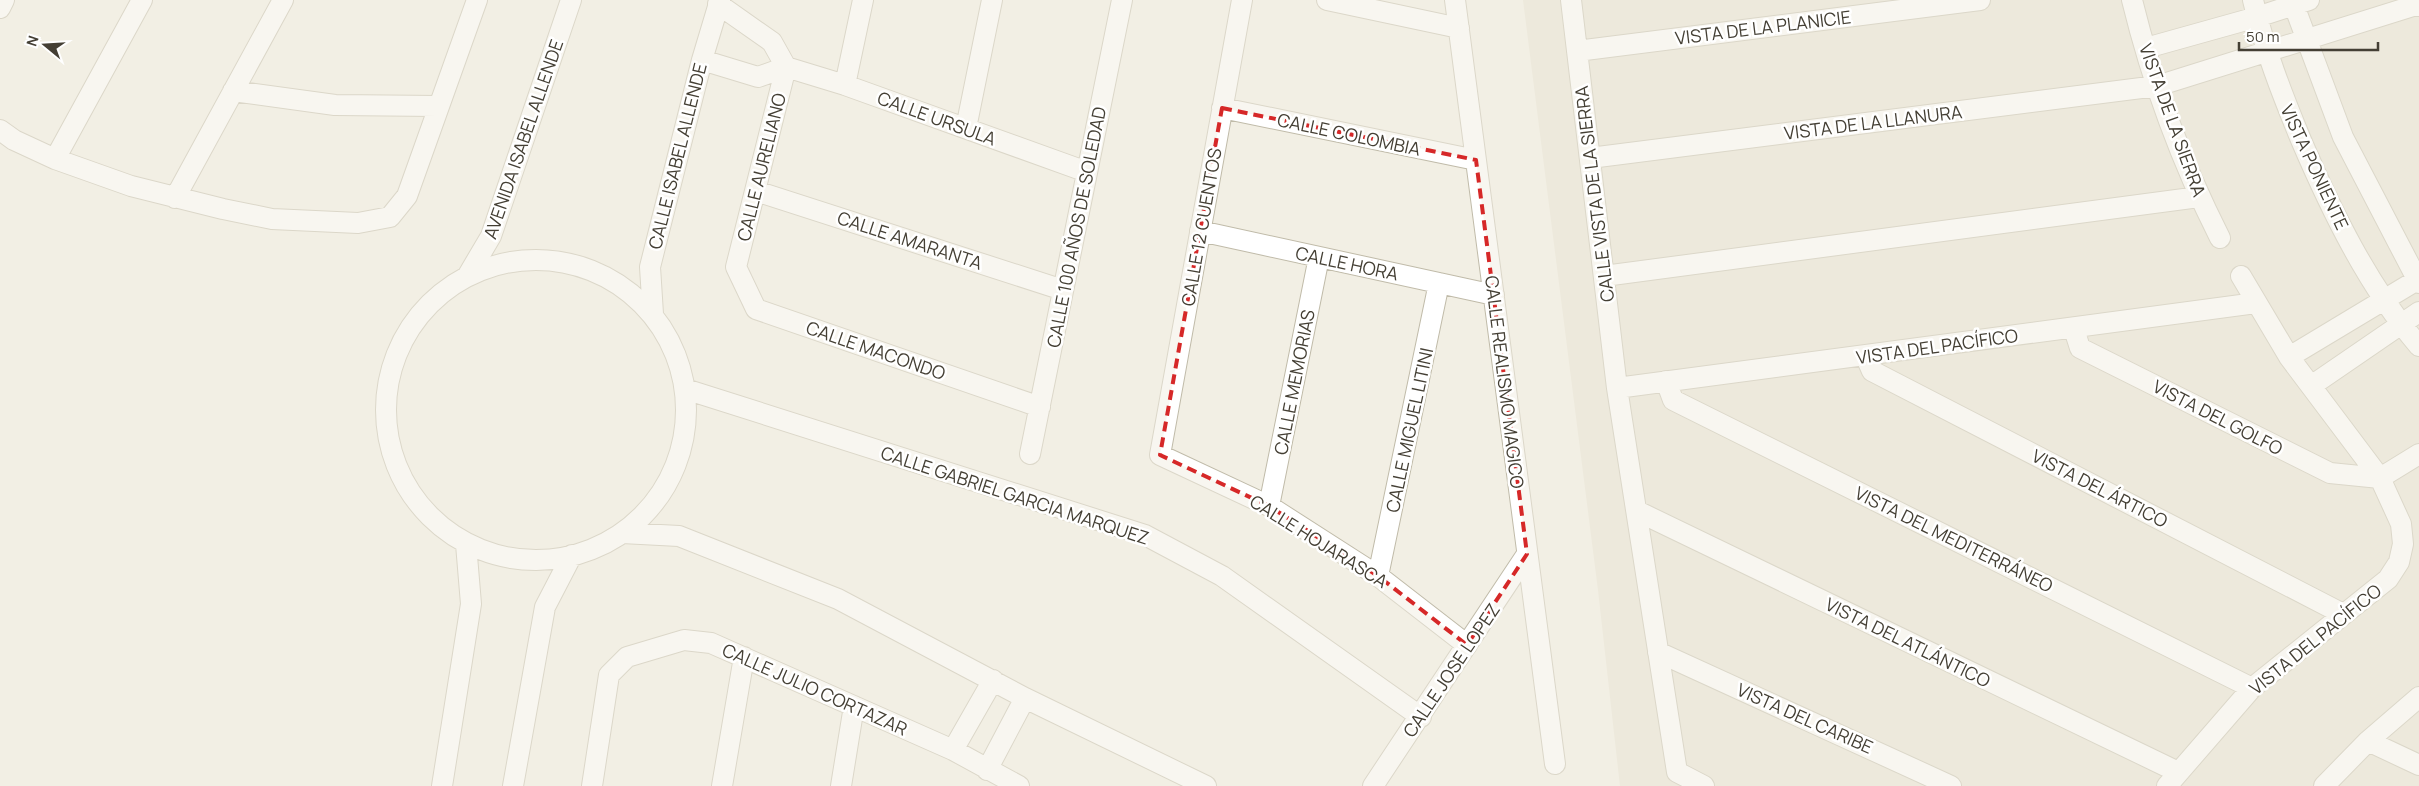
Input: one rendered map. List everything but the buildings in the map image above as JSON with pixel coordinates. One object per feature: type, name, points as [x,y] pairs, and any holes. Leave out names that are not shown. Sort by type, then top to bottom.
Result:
[{"type":"street","points":[[0,8],[4,0]]},
{"type":"street","points":[[55,159],[142,0]]},
{"type":"street","points":[[174,198],[283,0]]},
{"type":"street","points":[[0,130],[14,140],[55,159],[131,186],[174,198],[272,219],[358,223],[390,217],[407,196],[477,0]]},
{"type":"street","name":"AVENIDA ISABEL ALLENDE","points":[[468,275],[491,236],[571,0]]},
{"type":"street","points":[[845,85],[863,0]]},
{"type":"street","points":[[966,128],[992,0]]},
{"type":"street","name":"CALLE 100 AÑOS DE SOLEDAD","points":[[1030,454],[1122,0]]},
{"type":"street","name":"CALLE 12 CUENTOS","points":[[1160,455],[1242,0]]},
{"type":"street","points":[[1327,0],[1459,28]]},
{"type":"street","name":"CALLE REALISMO MAGICO","points":[[1455,0],[1555,764]]},
{"type":"street","name":"CALLE VISTA DE LA SIERRA","points":[[1571,0],[1618,388],[1677,772],[1704,786]]},
{"type":"street","name":"VISTA DE LA PLANICIE","points":[[1577,51],[1980,0]]},
{"type":"street","name":"VISTA DE LA SIERRA","points":[[2132,0],[2157,86],[2200,197],[2220,238]]},
{"type":"street","points":[[702,60],[758,77],[786,67],[772,42],[719,2]]},
{"type":"street","name":"CALLE ISABEL ALLENDE","points":[[653,314],[650,267],[702,60],[719,2]]},
{"type":"street","points":[[2146,48],[2255,9],[2298,2],[2305,39],[2342,137],[2418,282],[2289,357]]},
{"type":"street","name":"VISTA DE LA LLANURA","points":[[1590,158],[2157,86],[2305,39],[2416,8]]},
{"type":"street","name":"VISTA PONIENTE","points":[[2255,9],[2283,97],[2328,205],[2385,300],[2419,346]]},
{"type":"street","name":"CALLE URSULA","points":[[786,67],[845,85],[1087,172]]},
{"type":"street","name":"CALLE AURELIANO","points":[[736,267],[786,67]]},
{"type":"street","points":[[233,91],[286,100],[335,105],[438,106]]},
{"type":"street","name":"CALLE COLOMBIA","points":[[1222,108],[1476,160]]},
{"type":"street","name":"CALLE AMARANTA","points":[[756,190],[1063,290]]},
{"type":"street","points":[[1604,276],[2200,197]]},
{"type":"street","name":"CALLE HORA","points":[[1200,231],[1494,295]]},
{"type":"street","name":"CALLE MEMORIAS","points":[[1269,506],[1319,257]]},
{"type":"street","points":[[547,259],[587,267],[624,286],[653,314],[674,350],[685,389],[685,430],[674,470],[652,505],[622,533],[586,552],[546,560],[505,558],[466,544],[433,520],[407,488],[391,450],[386,409],[392,368],[408,331],[434,299],[468,275],[506,262],[547,259]]},
{"type":"street","name":"CALLE MACONDO","points":[[736,267],[756,309],[1040,407]]},
{"type":"street","name":"VISTA DEL PACÍFICO","points":[[2173,779],[2252,688],[2388,579],[2399,562],[2403,544],[2401,524],[2380,478],[2289,357],[2241,276]]},
{"type":"street","name":"CALLE MIGUEL LITINI","points":[[1378,576],[1439,283]]},
{"type":"street","name":"VISTA DEL PACÍFICO","points":[[1618,388],[2256,304]]},
{"type":"street","points":[[2311,386],[2419,312]]},
{"type":"street","name":"VISTA DEL GOLFO","points":[[2074,329],[2080,348],[2330,473],[2380,478]]},
{"type":"street","name":"VISTA DEL ÁRTICO","points":[[1865,355],[1872,371],[2343,614]]},
{"type":"street","name":"VISTA DEL MEDITERRÁNEO","points":[[1666,381],[1673,400],[2252,688]]},
{"type":"street","name":"CALLE GABRIEL GARCIA MARQUEZ","points":[[685,389],[1145,535],[1222,576],[1421,717]]},
{"type":"street","points":[[2380,478],[2419,454]]},
{"type":"street","name":"CALLE HOJARASCA","points":[[1160,455],[1269,506],[1378,576],[1468,646]]},
{"type":"street","name":"VISTA DEL ATLÁNTICO","points":[[1637,511],[2173,779]]},
{"type":"street","points":[[622,533],[679,536],[838,599],[1025,698],[1206,786]]},
{"type":"street","points":[[442,786],[471,604],[466,544]]},
{"type":"street","name":"CALLE JOSE LOPEZ","points":[[1373,786],[1421,717],[1528,554]]},
{"type":"street","points":[[513,786],[545,607],[572,555]]},
{"type":"street","name":"CALLE JULIO CORTAZAR","points":[[592,786],[609,675],[627,657],[684,640],[711,642],[953,750],[1019,786]]},
{"type":"street","name":"VISTA DEL CARIBE","points":[[1658,652],[1951,786]]},
{"type":"street","points":[[722,786],[744,657]]},
{"type":"street","points":[[953,750],[993,680]]},
{"type":"street","points":[[987,770],[1025,698]]},
{"type":"street","points":[[2324,786],[2368,741],[2419,698]]},
{"type":"street","points":[[841,786],[854,706]]},
{"type":"street","points":[[2368,741],[2419,765]]},
{"type":"highlighted area","points":[[1222,108],[1476,160],[1527,554],[1467,645],[1378,576],[1269,506],[1160,455]]},
{"type":"shaded area","points":[[1523,0],[2419,0],[2419,786],[1620,786],[1598,590]]}]
